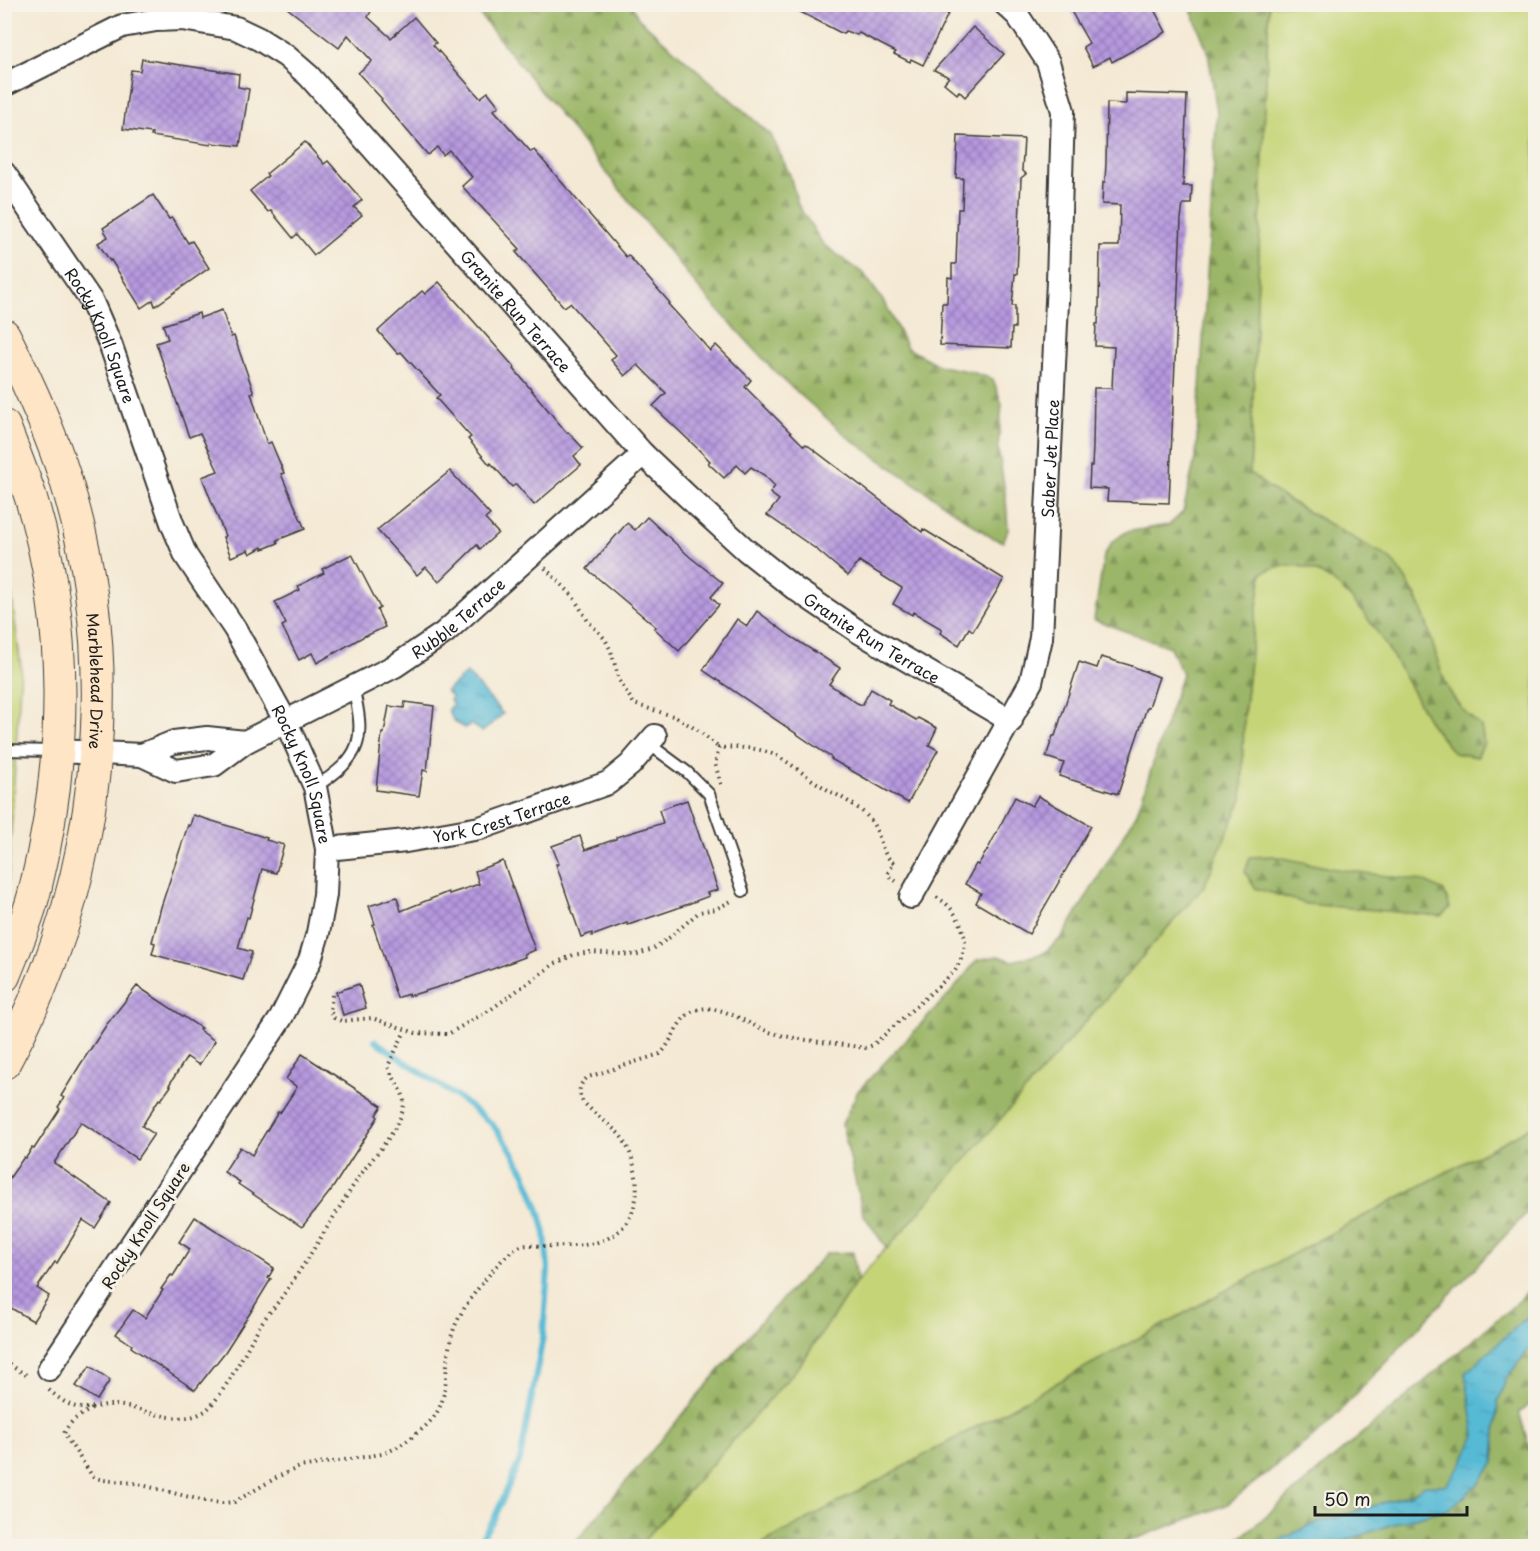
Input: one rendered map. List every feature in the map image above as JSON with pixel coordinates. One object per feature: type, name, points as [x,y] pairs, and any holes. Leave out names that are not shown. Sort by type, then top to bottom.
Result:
[{"type":"street","name":"Saber Jet Place","points":[[914,893],[1031,682],[1041,638],[1063,111],[1048,62],[1034,37],[1018,16],[1005,4]]},
{"type":"street","name":"Granite Run Terrace","points":[[4,85],[122,26],[182,19],[236,28],[286,56],[309,76],[643,454],[746,550],[794,588],[856,630],[1011,721]]},
{"type":"street","name":"Rocky Knoll Square","points":[[4,173],[92,302],[111,346],[172,524],[186,556],[235,629],[286,722],[315,787],[327,849],[321,916],[310,960],[297,989],[281,1018],[41,1377]]},
{"type":"street","name":"Marblehead Drive","points":[[4,335],[42,413],[56,450],[78,528],[92,613],[96,659],[96,752],[90,803],[71,901],[38,994],[4,1063]]},
{"type":"street","name":"Marblehead Drive","points":[[4,426],[30,495],[49,577],[59,661],[58,751],[53,798],[34,892],[4,976]]},
{"type":"street","name":"Rubble Terrace","points":[[58,751],[142,755],[176,771],[214,765],[245,742],[395,666],[444,633],[643,454]]},
{"type":"street","name":"York Crest Terrace","points":[[327,849],[439,837],[480,828],[608,783],[630,765],[652,740]]},
{"type":"lane","points":[[315,787],[336,774],[356,749],[361,725],[353,687]]},
{"type":"lane","points":[[652,740],[709,794],[743,891]]},
{"type":"lane","points":[[4,750],[58,751]]},
{"type":"path","points":[[405,1031],[388,1066],[401,1088],[404,1104],[397,1123],[357,1179],[346,1200],[285,1293],[259,1326],[218,1396],[206,1410],[196,1415],[179,1417],[158,1415],[107,1405],[77,1416],[64,1434],[93,1477],[134,1483],[206,1501],[234,1502],[279,1476],[300,1467],[382,1454],[394,1449],[430,1424],[440,1409],[444,1397],[450,1343],[460,1314],[484,1281],[513,1250],[521,1246],[565,1247],[601,1243],[615,1236],[625,1227],[633,1212],[638,1191],[637,1177],[625,1143],[581,1099],[579,1090],[582,1082],[588,1077],[660,1054],[687,1014],[697,1009],[714,1009],[778,1034],[865,1048],[873,1044],[955,971],[961,959],[965,943],[956,916],[950,906],[942,899],[914,893],[890,877],[888,873],[894,863],[885,856],[873,824],[851,804],[814,782],[790,764],[770,754],[753,749],[719,748],[693,727],[676,717],[634,704],[619,680],[611,651],[604,639],[588,621],[572,596],[544,567]]},
{"type":"path","points":[[719,748],[715,764],[724,793]]},
{"type":"path","points":[[332,995],[330,1011],[334,1017],[342,1021],[372,1018],[405,1031],[431,1035],[448,1034],[490,1010],[554,964],[573,955],[590,952],[635,955],[653,949],[699,912],[731,902],[743,891]]},
{"type":"path","points":[[4,1362],[41,1377],[67,1403],[92,1409]]},
{"type":"green space","points":[[472,5],[632,5],[638,18],[771,135],[790,175],[798,205],[823,244],[864,274],[886,305],[907,348],[940,366],[968,371],[993,379],[1002,404],[998,447],[1008,530],[1003,542],[991,537],[849,438],[779,376],[701,291]]},
{"type":"green space","points":[[1189,5],[1269,5],[1250,473],[1289,501],[1391,559],[1410,586],[1422,610],[1445,682],[1459,705],[1481,726],[1484,743],[1477,757],[1454,753],[1431,724],[1385,643],[1364,614],[1341,589],[1317,572],[1290,565],[1262,573],[1244,715],[1242,799],[1204,886],[887,1249],[863,1214],[842,1124],[858,1091],[953,990],[977,960],[998,956],[1013,961],[1044,953],[1063,936],[1137,813],[1182,674],[1170,647],[1094,620],[1104,556],[1112,542],[1126,532],[1169,525],[1183,512],[1196,454],[1217,112],[1208,52]]},
{"type":"green space","points":[[1269,5],[1535,5],[1535,1125],[1315,1242],[758,1546],[639,1546],[800,1365],[857,1281],[1204,886],[1241,799],[1244,715],[1262,573],[1279,565],[1306,568],[1330,579],[1352,598],[1371,622],[1389,649],[1431,724],[1454,753],[1478,757],[1481,726],[1465,714],[1448,690],[1438,667],[1428,627],[1416,595],[1340,530],[1271,490],[1250,473]]},
{"type":"green space","points":[[4,555],[21,667],[8,879],[5,890]]},
{"type":"green space","points":[[1274,856],[1336,869],[1423,881],[1444,891],[1450,908],[1441,916],[1307,904],[1255,888],[1245,872],[1250,857]]},
{"type":"green space","points":[[1535,1125],[1535,1204],[1324,1428],[1226,1505],[1116,1546],[758,1546],[1315,1242]]},
{"type":"green space","points":[[853,1252],[857,1281],[800,1365],[639,1546],[572,1546],[760,1322],[827,1253]]},
{"type":"green space","points":[[1535,1281],[1535,1401],[1519,1412],[1535,1466],[1535,1546],[1215,1546],[1241,1537],[1520,1300]]},
{"type":"water","points":[[467,673],[503,714],[482,732],[471,724],[465,728],[459,725],[452,718],[448,709],[453,704],[450,700],[452,697],[446,691]]},
{"type":"water","points":[[1535,1310],[1535,1341],[1506,1379],[1498,1402],[1494,1463],[1476,1486],[1450,1508],[1390,1525],[1330,1546],[1269,1546],[1308,1526],[1411,1494],[1425,1485],[1446,1485],[1461,1465],[1475,1435],[1465,1373]]},
{"type":"building","points":[[282,4],[375,4],[368,17],[391,38],[414,17],[436,43],[433,45],[480,98],[488,92],[499,106],[494,110],[531,152],[534,150],[710,351],[716,345],[751,380],[745,387],[804,446],[806,444],[922,532],[923,529],[1004,579],[973,631],[969,628],[959,645],[940,633],[942,629],[913,612],[912,615],[893,604],[902,588],[859,561],[848,576],[816,549],[767,515],[779,500],[770,493],[775,486],[751,467],[745,473],[737,465],[724,478],[708,463],[710,461],[653,406],[666,393],[638,365],[625,376],[611,360],[616,355],[570,303],[564,307],[516,252],[520,249],[462,186],[472,177],[449,150],[443,155],[437,147],[428,155],[358,73],[372,61],[348,35],[339,48]]},
{"type":"building","points":[[785,4],[930,4],[948,14],[923,65],[911,59],[910,62],[894,54],[896,52],[859,33],[857,35],[845,31],[843,34]]},
{"type":"building","points":[[1067,4],[1151,4],[1166,32],[1112,62],[1110,57],[1093,66],[1083,47],[1089,43]]},
{"type":"building","points":[[973,27],[1004,54],[965,97],[959,91],[957,94],[944,83],[949,77],[934,70]]},
{"type":"building","points":[[142,59],[239,74],[238,87],[249,89],[240,146],[211,143],[211,145],[151,136],[152,133],[123,129],[131,70],[140,71]]},
{"type":"building","points":[[1126,93],[1187,95],[1183,186],[1192,186],[1191,204],[1183,204],[1181,219],[1169,503],[1107,501],[1108,489],[1089,488],[1093,447],[1094,388],[1112,388],[1114,347],[1095,346],[1099,305],[1100,246],[1119,246],[1120,205],[1102,204],[1106,163],[1107,103],[1126,104]]},
{"type":"building","points":[[958,136],[1024,139],[1022,170],[1026,174],[1021,178],[1017,274],[1015,274],[1012,306],[1015,306],[1015,328],[1012,328],[1011,348],[940,345],[942,303],[947,303],[948,277],[952,278],[952,264],[956,264],[958,209],[962,209],[963,178],[956,178]]},
{"type":"building","points":[[305,142],[324,164],[328,161],[362,200],[354,207],[362,215],[314,255],[297,234],[293,238],[271,211],[268,212],[250,191],[268,176],[266,174]]},
{"type":"building","points":[[153,195],[169,219],[172,218],[188,243],[192,241],[209,268],[155,306],[153,300],[141,308],[98,243],[108,237],[103,228]]},
{"type":"building","points":[[439,282],[515,368],[567,433],[583,448],[574,456],[581,465],[534,505],[516,484],[512,487],[491,463],[490,465],[468,439],[471,437],[436,398],[440,395],[401,352],[398,354],[378,331],[422,291],[425,294]]},
{"type":"building","points":[[222,310],[231,337],[234,336],[254,393],[251,393],[267,444],[271,442],[284,473],[281,474],[305,529],[250,554],[248,550],[231,557],[202,477],[218,471],[200,433],[189,437],[156,343],[168,339],[163,325],[199,313],[200,318]]},
{"type":"building","points":[[450,471],[490,515],[485,519],[498,533],[480,549],[477,545],[439,582],[426,567],[417,575],[377,530]]},
{"type":"building","points":[[647,517],[690,557],[723,583],[711,597],[719,605],[679,651],[654,628],[656,627],[587,569],[627,523],[635,530]]},
{"type":"building","points":[[352,554],[380,608],[377,610],[385,627],[366,635],[317,663],[312,653],[299,660],[282,626],[286,624],[275,602],[300,590],[298,586],[324,573],[322,569]]},
{"type":"building","points":[[757,611],[790,636],[840,668],[829,684],[857,703],[862,705],[871,689],[890,700],[888,704],[916,720],[918,718],[937,728],[929,745],[938,750],[908,803],[831,759],[703,670],[737,619],[747,626]]},
{"type":"building","points":[[1101,657],[1159,677],[1118,794],[1059,776],[1064,763],[1046,757],[1079,662],[1097,668]]},
{"type":"building","points":[[405,702],[434,706],[427,771],[423,770],[419,796],[376,790],[382,733],[384,733],[389,706],[404,708]]},
{"type":"building","points":[[1038,796],[1091,826],[1029,934],[976,903],[981,893],[965,884],[988,849],[1015,797],[1032,806]]},
{"type":"building","points":[[687,800],[718,890],[707,893],[709,896],[675,909],[592,936],[592,933],[581,937],[552,846],[580,836],[585,850],[616,839],[616,837],[663,823],[659,810]]},
{"type":"building","points":[[193,815],[284,845],[276,873],[262,869],[249,918],[247,917],[238,948],[252,952],[243,980],[152,954],[155,943],[152,942],[161,907]]},
{"type":"building","points":[[503,861],[535,950],[524,954],[525,957],[468,978],[397,998],[369,906],[397,897],[401,911],[448,892],[449,894],[479,884],[475,871]]},
{"type":"building","points":[[359,984],[366,1008],[343,1015],[336,992]]},
{"type":"building","points":[[137,986],[201,1028],[199,1030],[215,1041],[199,1065],[187,1057],[169,1085],[171,1086],[161,1100],[159,1099],[142,1126],[154,1134],[137,1159],[81,1122],[54,1163],[111,1203],[95,1228],[83,1220],[57,1263],[55,1262],[37,1288],[49,1296],[33,1321],[4,1304],[4,1186],[24,1157],[26,1158],[32,1148],[34,1149],[60,1109],[58,1107],[64,1098],[61,1096],[80,1065],[107,1024]]},
{"type":"building","points":[[302,1054],[382,1106],[376,1115],[378,1117],[332,1189],[302,1227],[224,1172],[240,1147],[252,1155],[278,1112],[280,1113],[297,1087],[286,1079]]},
{"type":"building","points":[[195,1217],[274,1268],[268,1278],[271,1279],[225,1352],[195,1390],[131,1347],[132,1345],[116,1334],[133,1310],[145,1318],[163,1290],[161,1289],[171,1275],[173,1276],[190,1249],[179,1242]]},
{"type":"building","points":[[90,1366],[110,1380],[97,1400],[76,1386]]},
{"type":"waterway","points":[[375,1041],[463,1101],[492,1124],[510,1148],[525,1174],[545,1233],[548,1269],[543,1337],[520,1460],[494,1519],[476,1546]]}]
